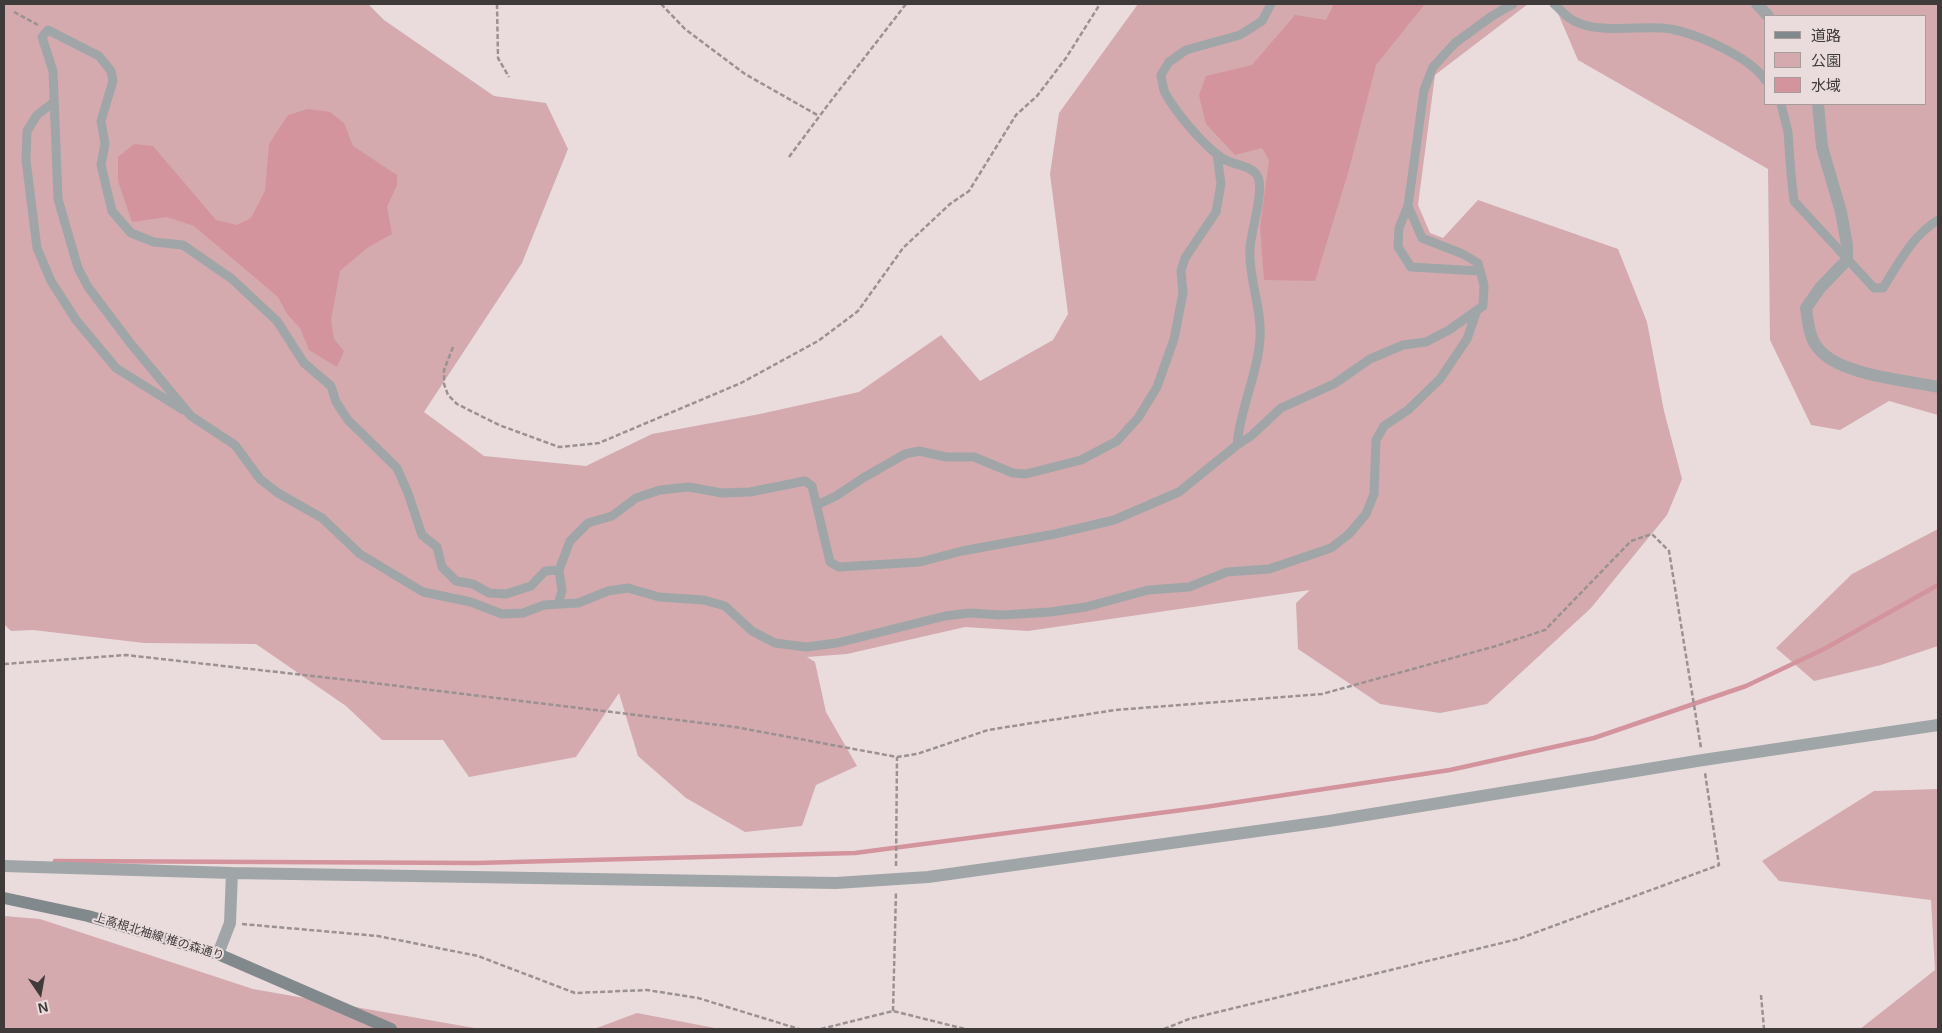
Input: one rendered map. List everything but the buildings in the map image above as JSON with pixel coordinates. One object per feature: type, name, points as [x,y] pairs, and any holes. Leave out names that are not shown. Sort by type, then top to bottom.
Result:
[{"type":"main road","name":"上高根北袖線 椎の森通り","points":[[4,898],[88,916],[218,954],[391,1029]]},
{"type":"street","points":[[1757,4],[1767,15]]},
{"type":"street","points":[[1818,105],[1822,146],[1841,212],[1847,245],[1847,260],[1820,288],[1806,308],[1810,332],[1817,348],[1829,358],[1847,367],[1869,374],[1938,387]]},
{"type":"street","points":[[4,866],[232,873],[836,883],[896,878],[928,878],[1329,821],[1703,760],[1938,725]]},
{"type":"street","points":[[218,954],[230,923],[232,873]]},
{"type":"lane","points":[[1237,445],[1238,426],[1250,385],[1260,339],[1259,311],[1250,268],[1250,248],[1260,189],[1258,177],[1252,169],[1224,160],[1199,139],[1164,92],[1161,75],[1169,62],[1186,50],[1240,35],[1262,20],[1271,4]]},
{"type":"lane","points":[[1480,271],[1410,267],[1398,247],[1399,228],[1408,206],[1424,90],[1433,67],[1455,43],[1512,4]]},
{"type":"lane","points":[[1554,4],[1569,19],[1592,27],[1664,28],[1702,39],[1740,56],[1764,79]]},
{"type":"lane","points":[[191,416],[131,344],[88,287],[78,268],[58,199],[52,71],[42,37],[48,30],[99,56],[111,71],[112,81],[101,121],[105,144],[101,165],[112,211],[131,233],[154,242],[183,245],[232,279],[277,321],[304,363],[331,386],[336,402],[348,420],[397,468],[408,493],[422,535],[437,548],[442,567],[456,581],[473,584],[489,592],[506,594],[531,586],[545,571],[559,570]]},
{"type":"lane","points":[[54,102],[37,115],[27,132],[26,160],[37,248],[51,281],[76,320],[116,368],[235,445],[260,479],[278,494],[322,518],[360,554],[423,592],[471,602],[502,614],[523,613],[544,605],[578,603],[608,591],[628,588],[659,597],[704,600],[725,606],[752,631],[775,643],[806,647],[837,643],[945,616],[970,613],[1002,615],[1059,611],[1086,607],[1148,590],[1189,587],[1227,572],[1269,569],[1331,548],[1349,534],[1366,514],[1374,494],[1376,440],[1384,426],[1408,410],[1440,379],[1466,339],[1477,310]]},
{"type":"lane","points":[[1780,105],[1788,132],[1794,201],[1874,288],[1883,288],[1915,240],[1926,227],[1938,220]]},
{"type":"lane","points":[[816,506],[905,454],[919,450],[946,457],[974,457],[1013,473],[1026,474],[1081,460],[1117,441],[1138,418],[1157,386],[1174,339],[1183,293],[1181,271],[1185,258],[1216,212],[1221,184],[1217,154]]},
{"type":"lane","points":[[558,604],[562,591],[559,570],[570,541],[588,523],[612,516],[636,498],[660,490],[689,487],[722,493],[750,492],[805,481],[812,486],[830,562],[839,567],[920,562],[962,551],[1055,534],[1114,520],[1179,492],[1251,436],[1281,408],[1334,384],[1370,359],[1403,345],[1426,342],[1449,330],[1483,306],[1484,285],[1478,263],[1463,254],[1422,238],[1408,206]]},
{"type":"path","points":[[497,4],[498,58],[509,77]]},
{"type":"path","points":[[661,4],[685,28],[745,74],[819,116]]},
{"type":"path","points":[[789,157],[906,4]]},
{"type":"path","points":[[453,347],[444,370],[444,384],[448,394],[457,404],[499,425],[559,448],[599,443],[741,383],[818,341],[858,311],[903,248],[950,204],[969,191],[1016,115],[1037,96],[1066,58],[1100,4]]},
{"type":"path","points":[[14,12],[48,30]]},
{"type":"path","points":[[4,664],[126,655],[136,656],[357,680],[735,727],[897,757],[917,754],[988,730],[1115,710],[1322,694],[1496,646],[1545,630],[1631,541],[1652,534],[1669,551],[1719,865],[1518,939],[1189,1019],[1164,1029]]},
{"type":"path","points":[[893,1011],[897,757]]},
{"type":"path","points":[[230,923],[378,936],[478,956],[575,993],[648,990],[698,998],[799,1029]]},
{"type":"path","points":[[1761,995],[1764,1029]]},
{"type":"path","points":[[821,1029],[893,1011],[965,1029]]},
{"type":"green space","points":[[4,4],[368,4],[384,20],[494,96],[546,103],[568,149],[522,263],[424,412],[484,456],[586,466],[652,434],[760,414],[859,392],[941,335],[980,381],[1053,340],[1068,314],[1050,174],[1059,113],[1138,4],[1528,4],[1435,75],[1418,205],[1430,233],[1443,238],[1478,200],[1618,249],[1647,322],[1664,411],[1682,479],[1667,515],[1591,608],[1487,704],[1440,713],[1380,704],[1298,649],[1296,603],[1310,590],[1028,631],[965,627],[847,654],[807,657],[815,662],[826,712],[857,766],[816,785],[802,826],[745,832],[686,798],[638,756],[619,693],[576,757],[469,777],[443,740],[382,740],[346,706],[256,644],[144,643],[33,630],[11,631],[4,624]]},
{"type":"green space","points":[[1554,4],[1938,4],[1938,415],[1889,401],[1840,430],[1811,425],[1770,340],[1768,169],[1578,60]]},
{"type":"green space","points":[[1938,529],[1938,646],[1881,665],[1814,681],[1776,648],[1852,574]]},
{"type":"green space","points":[[1938,789],[1938,1029],[1860,1029],[1935,970],[1931,900],[1779,881],[1762,861],[1874,791]]},
{"type":"green space","points":[[4,916],[40,919],[253,989],[480,1029],[4,1029]]},
{"type":"green space","points":[[637,1013],[720,1029],[594,1029]]},
{"type":"water","points":[[1334,4],[1425,4],[1376,65],[1348,173],[1315,281],[1264,280],[1260,227],[1269,160],[1262,148],[1235,155],[1206,124],[1199,95],[1206,76],[1252,65],[1295,15],[1326,20]]},
{"type":"water","points":[[308,109],[330,112],[344,123],[353,146],[397,175],[397,185],[387,207],[392,234],[367,248],[340,271],[331,320],[334,339],[344,351],[337,367],[309,350],[300,328],[287,314],[278,297],[194,226],[167,217],[132,222],[118,181],[118,157],[134,144],[153,146],[216,220],[237,225],[251,218],[265,191],[269,144],[288,115]]},
{"type":"waterway","points":[[55,861],[476,863],[855,853],[1205,807],[1450,770],[1594,738],[1746,686],[1824,649],[1938,585]]}]
